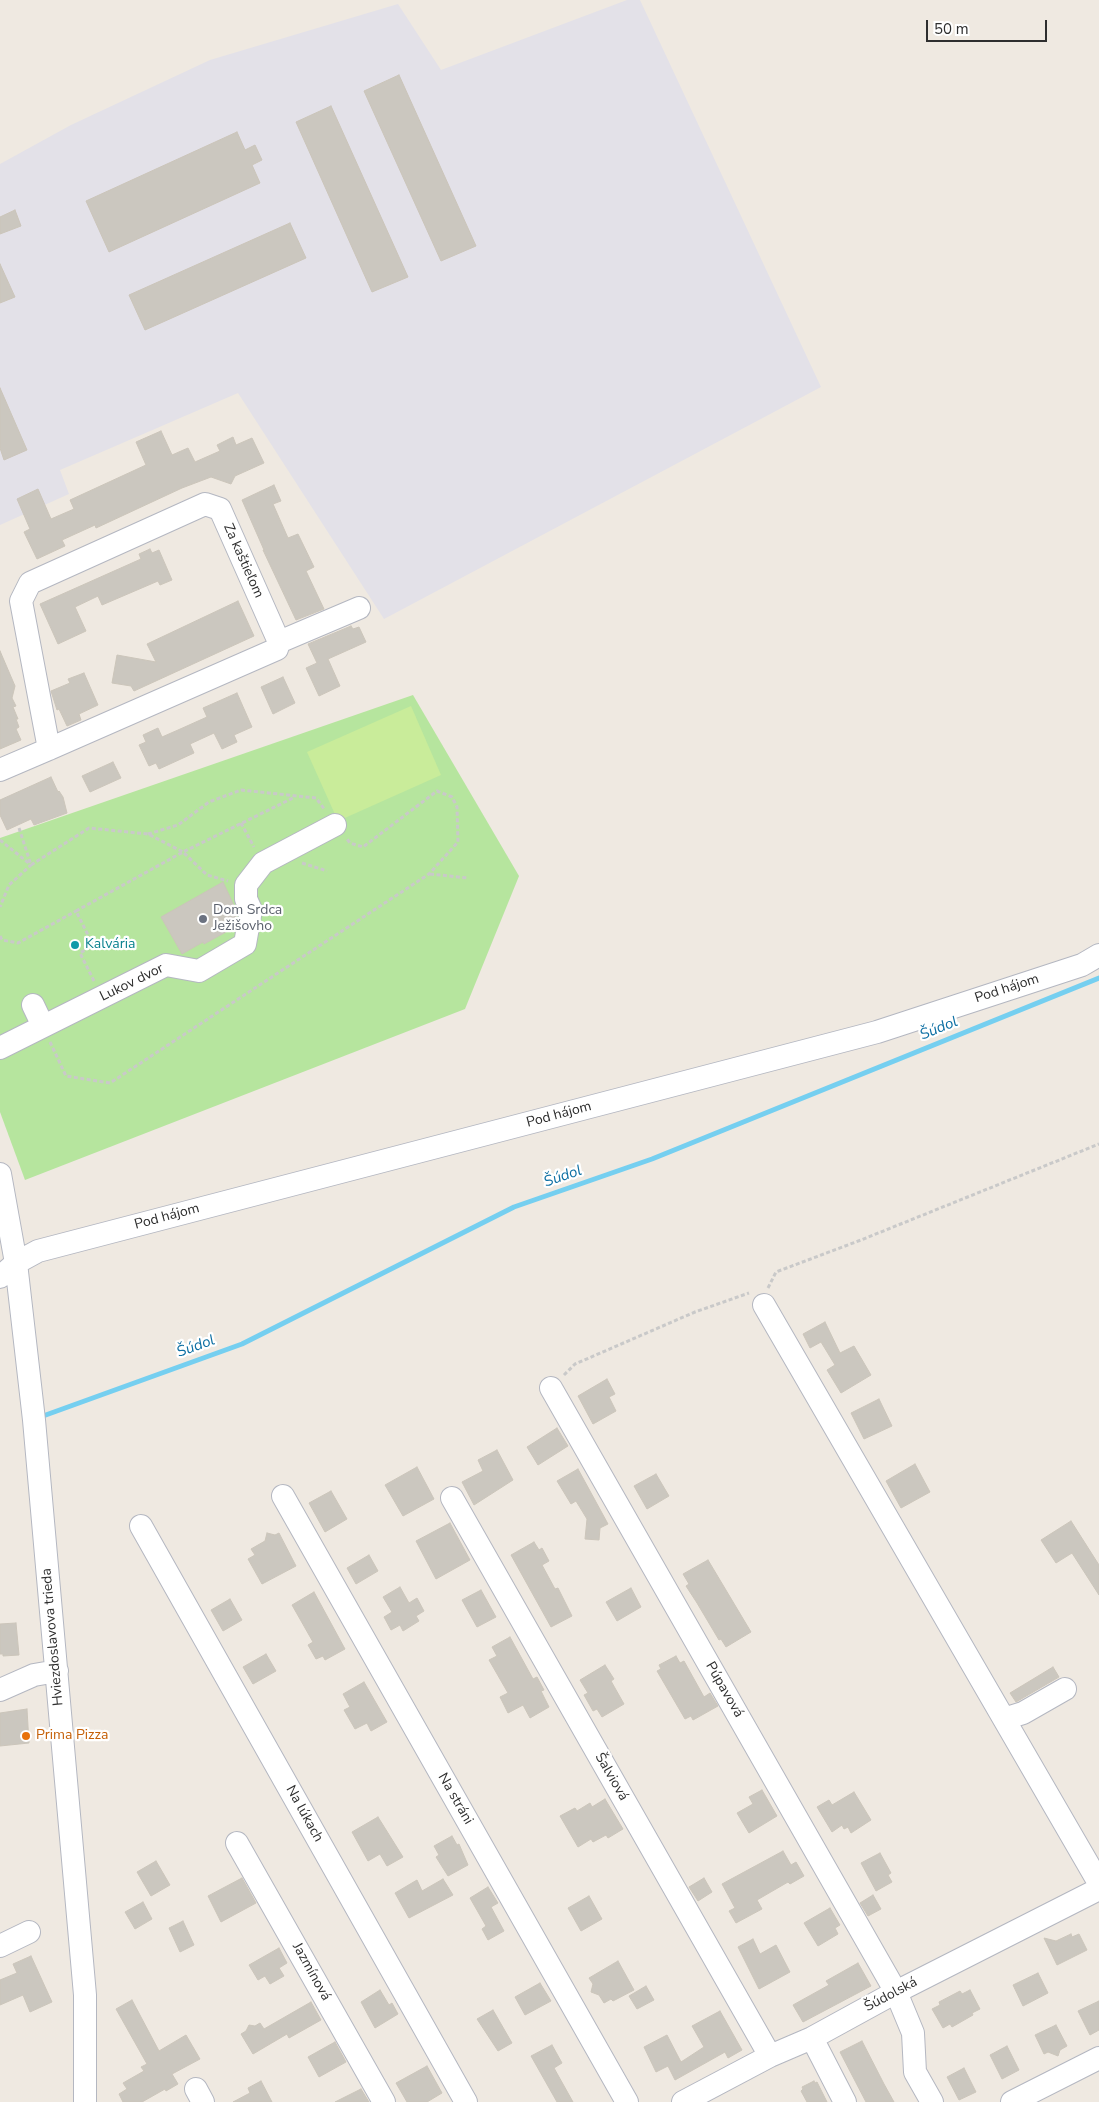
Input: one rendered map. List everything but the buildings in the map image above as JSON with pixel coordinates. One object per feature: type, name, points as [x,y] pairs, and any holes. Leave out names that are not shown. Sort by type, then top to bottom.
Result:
[{"type":"street","name":"Za kaštieľom","points":[[49,749],[21,601],[30,584],[205,504],[220,509],[279,642]]},
{"type":"street","points":[[0,770],[277,649],[279,642],[359,608]]},
{"type":"street","points":[[246,885],[263,863],[335,825]]},
{"type":"street","name":"Lukov dvor","points":[[0,1048],[166,964],[199,972],[245,944],[251,910],[246,899],[246,885]]},
{"type":"street","name":"Pod hájom","points":[[8,1270],[38,1251],[877,1032],[1082,965],[1099,955]]},
{"type":"street","points":[[33,1005],[43,1026]]},
{"type":"street","name":"Hviezdoslavova trieda","points":[[0,1174],[8,1270],[34,1420],[57,1671],[85,1995],[85,2102]]},
{"type":"street","points":[[762,1296],[1099,1883]]},
{"type":"street","name":"Púpavová","points":[[551,1388],[896,1992],[913,2033],[915,2072],[932,2102]]},
{"type":"street","name":"Na stráni","points":[[283,1496],[627,2102]]},
{"type":"street","name":"Šalviová","points":[[452,1498],[770,2056]]},
{"type":"street","name":"Na lúkach","points":[[141,1526],[466,2102]]},
{"type":"street","points":[[0,1690],[34,1675],[57,1671]]},
{"type":"street","points":[[1004,1719],[1022,1713],[1065,1690]]},
{"type":"street","name":"Jazmínová","points":[[237,1843],[384,2102]]},
{"type":"street","name":"Šúdolská","points":[[683,2102],[770,2056],[812,2038],[896,1992],[1099,1888]]},
{"type":"street","points":[[0,1946],[29,1932]]},
{"type":"street","points":[[812,2038],[845,2102]]},
{"type":"street","points":[[1012,2102],[1099,2058]]},
{"type":"path","points":[[43,1026],[66,1076],[110,1083],[429,874],[458,842],[457,807],[452,797],[437,791],[363,847],[350,843],[316,798],[241,790],[209,802],[178,825],[148,834]]},
{"type":"path","points":[[0,936],[2,940],[18,943],[183,852],[297,796]]},
{"type":"path","points":[[241,823],[263,863]]},
{"type":"path","points":[[19,828],[31,865]]},
{"type":"path","points":[[0,907],[9,886],[31,865],[89,828],[148,834],[183,852],[207,875],[246,885]]},
{"type":"path","points":[[0,840],[31,865]]},
{"type":"path","points":[[429,874],[468,878]]},
{"type":"path","points":[[76,911],[93,945],[80,952],[102,997]]},
{"type":"path","points":[[551,1388],[575,1364],[695,1312],[750,1292],[762,1296],[776,1272],[861,1240],[1099,1144]]},
{"type":"shaded area","points":[[627,0],[640,0],[821,387],[384,619],[238,393],[60,470],[69,494],[0,525],[0,164],[71,125],[210,60],[398,4],[441,70]]},
{"type":"green space","points":[[413,695],[519,876],[465,1009],[25,1180],[0,1112],[0,838]]},
{"type":"green space","points":[[411,706],[441,775],[338,821],[307,752]]},
{"type":"waterway","name":"Šúdol","points":[[43,1416],[242,1344],[514,1207],[652,1159],[1099,978]]},
{"type":"place","name":"Dom Srdca Ježišovho","points":[[203,919]]},
{"type":"place","name":"Kalvária","points":[[75,945]]},
{"type":"place","name":"Prima Pizza","points":[[26,1736]]}]
